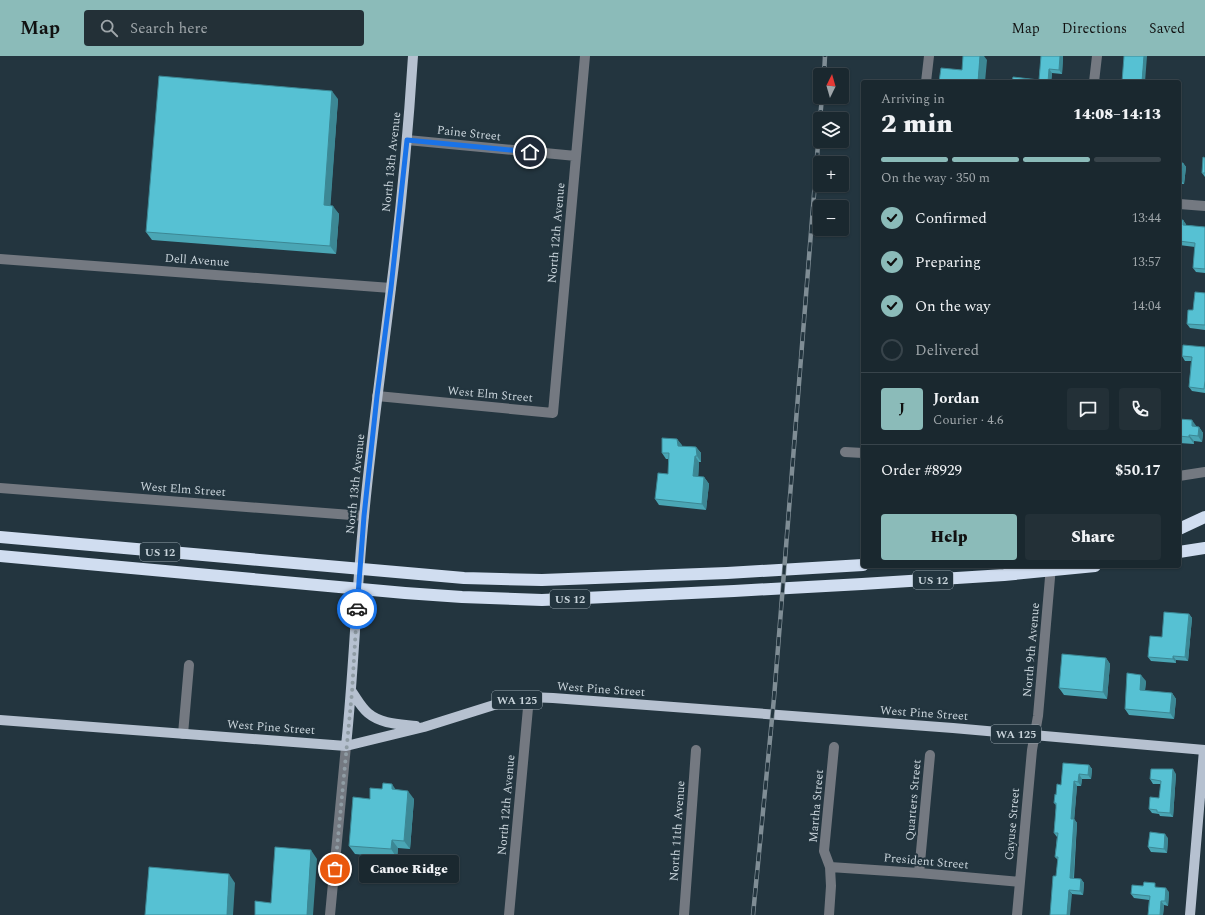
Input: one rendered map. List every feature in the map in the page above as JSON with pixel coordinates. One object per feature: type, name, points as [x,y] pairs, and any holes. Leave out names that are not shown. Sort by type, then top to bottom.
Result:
[{"type":"highway","points":[[1181,528],[1205,517]]},
{"type":"highway","points":[[1181,532],[1205,527]]},
{"type":"highway","name":"US 12","points":[[0,537],[464,578],[542,580],[727,573],[861,565]]},
{"type":"highway","points":[[1181,552],[1205,548]]},
{"type":"highway","points":[[1181,552],[1205,551]]},
{"type":"highway","name":"US 12","points":[[0,556],[405,593],[542,600],[862,584],[1004,575],[1075,568]]},
{"type":"main road","name":"North 13th Avenue","points":[[346,746],[352,692],[364,516],[407,140],[413,56]]},
{"type":"main road","name":"WA 125","points":[[352,692],[367,712],[378,719],[390,723],[424,727]]},
{"type":"main road","name":"West Pine Street","points":[[0,720],[346,746],[424,727],[494,705],[529,697],[1205,748]]},
{"type":"main road","name":"WA 125","points":[[1190,915],[1205,748]]},
{"type":"street","name":"North 12th Avenue","points":[[553,413],[584,56]]},
{"type":"street","points":[[926,80],[929,56]]},
{"type":"street","points":[[1094,80],[1097,56]]},
{"type":"street","name":"Paine Street","points":[[407,140],[576,156]]},
{"type":"street","points":[[1181,204],[1205,206]]},
{"type":"street","name":"Dell Avenue","points":[[0,259],[391,288]]},
{"type":"street","name":"West Elm Street","points":[[377,396],[553,413]]},
{"type":"street","points":[[845,452],[861,453]]},
{"type":"street","points":[[1181,476],[1205,472]]},
{"type":"street","name":"West Elm Street","points":[[0,488],[364,516]]},
{"type":"street","name":"North 9th Avenue","points":[[1035,735],[1051,568]]},
{"type":"street","points":[[183,734],[189,665]]},
{"type":"street","name":"North 12th Avenue","points":[[509,915],[529,697]]},
{"type":"street","name":"Cayuse Street","points":[[1017,915],[1032,750],[1035,735]]},
{"type":"street","name":"North 13th Avenue","points":[[330,915],[346,746]]},
{"type":"street","name":"Martha Street","points":[[829,915],[831,886],[830,867],[824,851],[834,747]]},
{"type":"street","name":"North 11th Avenue","points":[[684,915],[696,750]]},
{"type":"street","name":"Quarters Street","points":[[919,873],[930,755]]},
{"type":"street","name":"President Street","points":[[830,867],[1020,882]]},
{"type":"building","points":[[963,56],[980,56],[978,80],[939,80],[941,68],[962,70]]},
{"type":"building","points":[[1041,56],[1060,56],[1059,70],[1049,69],[1048,80],[1039,80]]},
{"type":"building","points":[[1124,56],[1144,56],[1142,80],[1122,80]]},
{"type":"building","points":[[159,76],[332,91],[324,205],[333,206],[330,246],[146,232]]},
{"type":"building","points":[[1013,77],[1039,80],[1012,80]]},
{"type":"building","points":[[1203,157],[1205,158],[1205,173],[1202,173]]},
{"type":"building","points":[[1181,163],[1183,163],[1181,180]]},
{"type":"building","points":[[1181,220],[1183,220],[1183,225],[1205,227],[1205,269],[1193,268],[1195,243],[1181,241]]},
{"type":"building","points":[[1195,292],[1205,293],[1205,325],[1187,324],[1188,310],[1193,310]]},
{"type":"building","points":[[1183,345],[1205,347],[1204,389],[1189,387],[1192,357],[1182,356]]},
{"type":"building","points":[[1181,419],[1192,420],[1192,426],[1199,427],[1198,436],[1189,435],[1189,437],[1181,436]]},
{"type":"building","points":[[662,438],[677,439],[678,446],[696,447],[697,456],[695,456],[693,476],[704,477],[702,504],[655,499],[658,473],[668,474],[669,453],[662,453]]},
{"type":"building","points":[[1164,612],[1189,614],[1185,657],[1173,656],[1173,659],[1148,657],[1150,636],[1162,637]]},
{"type":"building","points":[[1062,654],[1106,658],[1103,692],[1059,688]]},
{"type":"building","points":[[1127,673],[1141,675],[1140,690],[1172,693],[1170,713],[1125,709]]},
{"type":"building","points":[[1063,763],[1089,765],[1088,775],[1079,774],[1078,782],[1074,781],[1071,819],[1074,819],[1070,878],[1081,879],[1080,891],[1069,890],[1067,915],[1050,915],[1053,876],[1056,876],[1058,857],[1055,857],[1058,833],[1054,833],[1056,803],[1054,803],[1057,784],[1061,785]]},
{"type":"building","points":[[1151,769],[1173,769],[1170,813],[1157,812],[1157,810],[1149,809],[1150,797],[1159,798],[1161,781],[1150,779]]},
{"type":"building","points":[[383,783],[392,784],[392,789],[408,791],[404,841],[392,840],[391,849],[349,846],[353,797],[370,799],[370,788],[382,789]]},
{"type":"building","points":[[1150,832],[1165,834],[1164,849],[1148,847]]},
{"type":"building","points":[[275,847],[311,850],[307,915],[255,915],[255,901],[271,903]]},
{"type":"building","points":[[149,867],[229,874],[227,915],[145,915]]},
{"type":"building","points":[[1144,882],[1155,883],[1155,887],[1166,888],[1165,901],[1161,901],[1160,915],[1148,915],[1150,896],[1131,894],[1132,885],[1143,886]]},
{"type":"railway","points":[[824,68],[825,56]]},
{"type":"railway","points":[[821,104],[821,112]]},
{"type":"railway","points":[[753,915],[774,698],[818,148]]},
{"type":"way so far","points":[[335,869],[352,692],[357,609]]},
{"type":"place","name":"Canoe Ridge","points":[[335,869]]},
{"type":"route","points":[[357,609],[364,516],[407,140],[530,152]]}]
